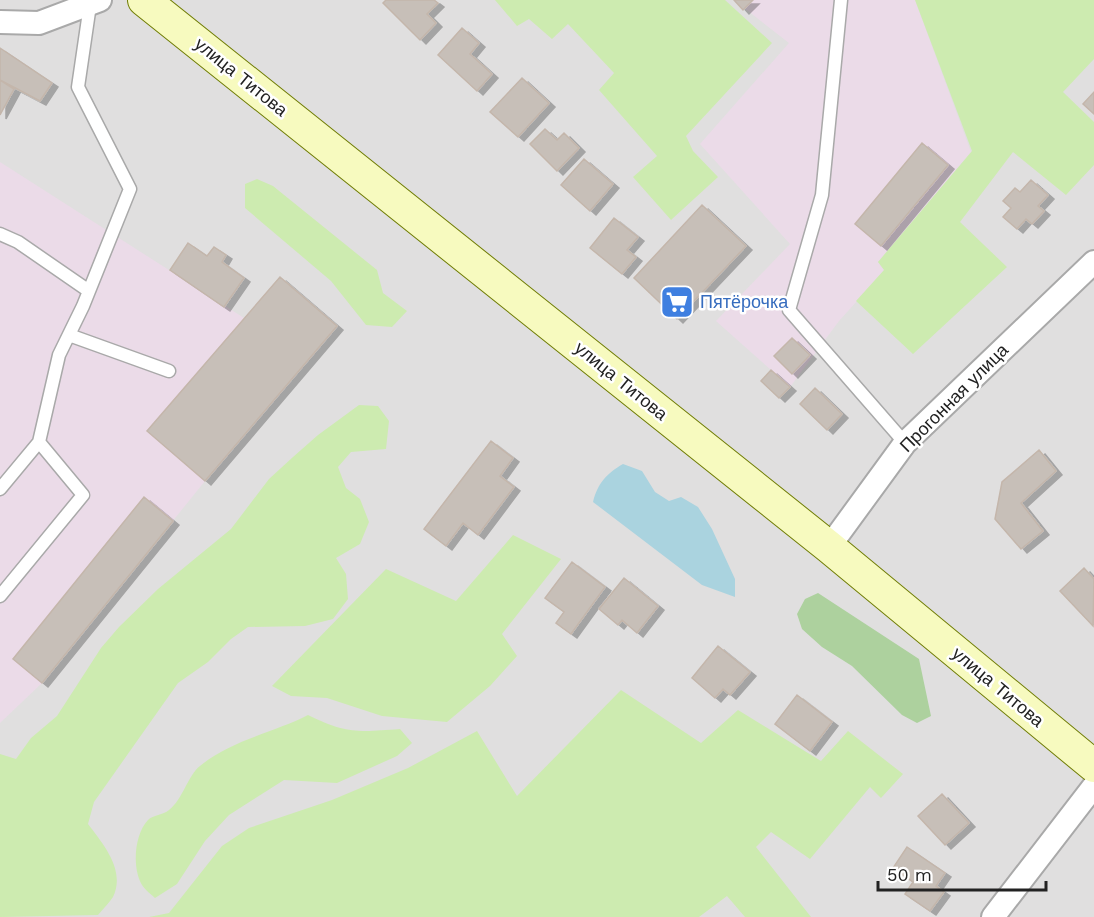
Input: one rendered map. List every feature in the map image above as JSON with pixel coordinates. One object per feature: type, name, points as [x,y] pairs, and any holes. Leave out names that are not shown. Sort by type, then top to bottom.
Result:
[{"type":"main road","name":"улица Титова","points":[[144,0],[829,547],[1094,766]]},
{"type":"street","points":[[0,22],[39,23],[95,3]]},
{"type":"street","name":"Прогонная улица","points":[[829,547],[905,443],[1094,262]]},
{"type":"street","points":[[993,917],[1094,786]]},
{"type":"lane","points":[[841,0],[822,195],[789,310],[905,443]]},
{"type":"lane","points":[[0,489],[39,442],[59,355],[89,291],[130,189],[78,87],[95,3]]},
{"type":"lane","points":[[0,234],[18,242],[89,291]]},
{"type":"lane","points":[[69,335],[169,371]]},
{"type":"lane","points":[[0,596],[83,495],[39,442]]},
{"type":"shaded area","points":[[0,0],[1094,0],[1094,917],[0,917]]},
{"type":"shaded area","points":[[734,0],[915,0],[971,152],[878,262],[885,270],[839,321],[790,387],[716,321],[790,244],[700,144],[789,43]]},
{"type":"shaded area","points":[[0,162],[244,318],[280,277],[337,326],[205,481],[42,683],[0,723]]},
{"type":"green space","points":[[495,0],[725,0],[772,43],[686,136],[693,151],[718,177],[671,220],[633,177],[657,156],[599,90],[614,73],[568,24],[552,39],[529,19],[517,26]]},
{"type":"green space","points":[[915,0],[1094,0],[1094,59],[1063,92],[1094,122],[1094,165],[1066,195],[1013,152],[960,222],[1007,267],[913,354],[856,301],[884,270],[878,262],[972,151]]},
{"type":"green space","points":[[257,179],[273,186],[377,270],[383,293],[407,311],[392,327],[366,325],[331,281],[245,208],[245,184]]},
{"type":"green space","points":[[359,405],[378,406],[389,421],[386,449],[351,452],[338,467],[346,488],[360,499],[369,522],[360,544],[336,558],[346,574],[348,599],[333,619],[305,626],[248,627],[231,639],[208,662],[178,683],[94,802],[88,824],[111,858],[117,877],[113,897],[98,915],[0,917],[0,754],[16,759],[31,738],[57,716],[101,648],[119,627],[158,589],[231,529],[269,479],[318,435]]},
{"type":"green space","points":[[513,535],[561,559],[502,634],[517,656],[490,686],[447,722],[382,716],[327,698],[291,696],[272,686],[386,569],[456,601]]},
{"type":"green space","points":[[818,593],[919,659],[931,716],[917,723],[902,715],[852,666],[822,647],[802,629],[797,614],[805,599]]},
{"type":"green space","points":[[621,690],[701,743],[738,710],[821,761],[848,731],[903,774],[881,798],[870,787],[810,859],[771,832],[756,847],[811,917],[745,917],[727,896],[699,917],[149,917],[169,913],[222,846],[249,828],[332,800],[408,768],[477,731],[517,796]]},
{"type":"green space","points":[[308,715],[343,729],[374,731],[400,729],[412,743],[397,756],[337,783],[284,780],[229,815],[205,841],[177,884],[155,898],[142,885],[136,861],[137,843],[143,826],[148,820],[167,812],[178,800],[196,770],[212,757],[239,743]]},
{"type":"water","points":[[623,464],[642,471],[655,492],[669,501],[681,497],[698,507],[712,529],[735,579],[735,597],[702,585],[593,502],[597,489],[604,480]]},
{"type":"building","points":[[386,0],[434,0],[438,3],[427,14],[436,23],[420,40],[383,3]]},
{"type":"building","points":[[734,0],[753,0],[743,10]]},
{"type":"building","points":[[462,28],[479,43],[470,54],[492,74],[477,91],[438,55]]},
{"type":"building","points":[[0,48],[52,83],[40,101],[0,80]]},
{"type":"building","points":[[522,78],[549,103],[518,137],[490,112]]},
{"type":"building","points":[[0,80],[14,89],[0,115]]},
{"type":"building","points":[[1094,92],[1094,114],[1083,104]]},
{"type":"building","points":[[545,129],[557,140],[564,133],[579,148],[557,171],[530,144]]},
{"type":"building","points":[[922,143],[948,165],[881,246],[855,224]]},
{"type":"building","points":[[584,159],[613,184],[590,211],[561,185]]},
{"type":"building","points":[[1031,180],[1048,195],[1038,206],[1044,211],[1032,224],[1026,219],[1017,229],[1003,217],[1011,208],[1003,201],[1015,188],[1020,192]]},
{"type":"building","points":[[702,205],[746,246],[677,319],[634,278]]},
{"type":"building","points":[[614,218],[638,237],[627,250],[636,257],[622,274],[590,248]]},
{"type":"building","points":[[188,243],[207,256],[214,247],[226,255],[222,262],[244,278],[224,307],[170,270]]},
{"type":"building","points":[[280,277],[337,326],[205,481],[147,431]]},
{"type":"building","points":[[792,338],[810,355],[792,374],[774,356]]},
{"type":"building","points":[[771,370],[790,387],[779,398],[761,381]]},
{"type":"building","points":[[815,388],[842,414],[827,430],[800,404]]},
{"type":"building","points":[[491,441],[513,458],[500,476],[514,487],[478,535],[463,523],[446,546],[424,529]]},
{"type":"building","points":[[1039,450],[1056,471],[1021,503],[1043,531],[1021,549],[995,519],[1002,482]]},
{"type":"building","points":[[144,497],[173,521],[42,683],[13,659]]},
{"type":"building","points":[[572,562],[605,587],[571,634],[556,623],[564,612],[545,598]]},
{"type":"building","points":[[1084,568],[1094,579],[1093,626],[1060,591]]},
{"type":"building","points":[[624,578],[658,606],[637,633],[622,620],[618,625],[599,609]]},
{"type":"building","points":[[718,646],[750,672],[730,695],[723,689],[715,698],[692,678]]},
{"type":"building","points":[[797,695],[832,722],[810,751],[775,724]]},
{"type":"building","points":[[942,794],[969,823],[945,845],[918,816]]},
{"type":"building","points":[[907,847],[945,873],[936,886],[944,892],[930,911],[905,894],[913,882],[893,868]]},
{"type":"place","name":"Пятёрочка","points":[[677,302]]}]
